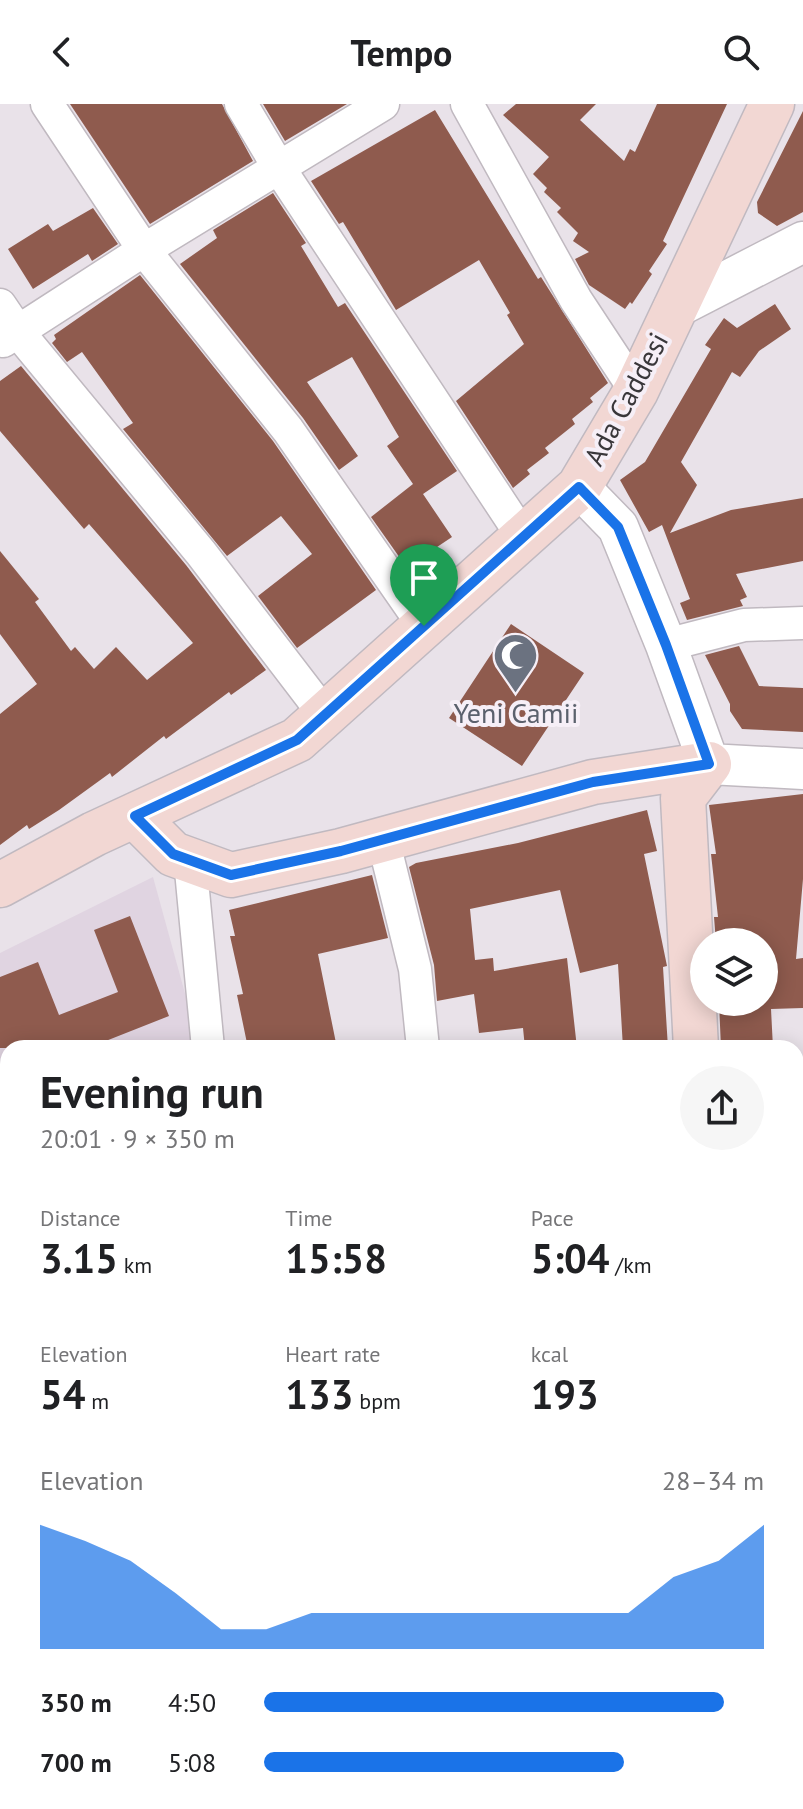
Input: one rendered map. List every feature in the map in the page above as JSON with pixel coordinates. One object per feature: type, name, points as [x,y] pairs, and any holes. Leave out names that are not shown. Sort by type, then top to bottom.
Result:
[{"type":"main road","name":"Ada Caddesi","points":[[0,885],[135,816],[297,740],[579,487],[636,391],[772,104]]},
{"type":"main road","points":[[135,816],[173,854],[231,875],[383,839],[593,782],[709,764]]},
{"type":"main road","points":[[696,1040],[683,798],[709,764]]},
{"type":"street","points":[[47,104],[144,250],[288,430],[424,626]]},
{"type":"street","points":[[241,104],[279,168],[523,537]]},
{"type":"street","points":[[10,338],[144,250],[383,104]]},
{"type":"street","points":[[467,104],[576,300],[636,391]]},
{"type":"street","points":[[673,309],[803,242]]},
{"type":"street","points":[[0,305],[10,338],[201,553],[325,715]]},
{"type":"street","points":[[579,487],[618,527],[666,645],[709,764],[803,769]]},
{"type":"street","points":[[666,645],[744,625],[803,623]]},
{"type":"street","points":[[383,839],[415,969],[422,1040]]},
{"type":"street","points":[[190,860],[207,1040]]},
{"type":"shaded area","points":[[153,877],[198,1040],[0,1040],[0,953]]},
{"type":"building","points":[[70,104],[222,104],[253,161],[150,224]]},
{"type":"building","points":[[263,104],[347,104],[285,141]]},
{"type":"building","points":[[516,104],[596,104],[580,120],[624,161],[630,149],[635,152],[657,104],[727,104],[663,241],[667,244],[649,271],[652,274],[632,304],[630,302],[625,309],[589,285],[575,259],[589,252],[573,241],[578,233],[557,212],[561,208],[544,192],[547,188],[533,174],[549,157],[503,115]]},
{"type":"building","points":[[435,110],[538,279],[541,277],[608,383],[590,398],[593,402],[572,419],[575,424],[545,448],[549,453],[527,470],[530,474],[513,488],[456,401],[524,344],[479,260],[396,310],[343,222],[339,224],[311,181]]},
{"type":"building","points":[[803,111],[803,212],[777,226],[758,213],[757,202]]},
{"type":"building","points":[[273,193],[306,243],[301,246],[338,307],[345,303],[457,471],[423,494],[452,537],[437,547],[441,552],[412,575],[371,517],[413,484],[387,446],[399,437],[352,357],[307,382],[358,456],[339,470],[303,418],[180,264],[217,238],[213,230]]},
{"type":"building","points":[[93,208],[118,244],[92,261],[88,254],[33,289],[8,249],[48,224],[53,231]]},
{"type":"building","points":[[140,275],[273,441],[376,590],[297,648],[258,596],[312,554],[281,516],[227,556],[123,429],[133,423],[82,352],[67,362],[52,343],[56,339],[54,335]]},
{"type":"building","points":[[775,304],[791,329],[759,351],[740,377],[732,372],[681,462],[697,485],[670,533],[731,510],[803,498],[803,561],[736,574],[747,597],[740,600],[743,606],[687,620],[680,603],[690,599],[662,525],[649,532],[620,480],[645,462],[711,349],[705,345],[724,318],[737,328]]},
{"type":"building","points":[[21,366],[186,565],[266,670],[231,695],[229,692],[166,739],[164,736],[112,777],[110,773],[59,810],[29,829],[27,825],[0,845],[0,714],[37,684],[0,634],[0,551],[39,599],[35,602],[71,651],[75,647],[94,669],[116,647],[147,680],[193,643],[89,524],[84,529],[0,431],[0,381]]},
{"type":"building","name":"Yeni Camii","points":[[511,624],[584,673],[522,766],[449,718]]},
{"type":"building","points":[[739,646],[759,686],[803,688],[803,732],[742,729],[730,711],[730,704],[705,655]]},
{"type":"building","points":[[803,794],[803,879],[796,959],[803,958],[803,1008],[778,1009],[778,928],[715,928],[714,917],[718,917],[711,854],[716,854],[709,805]]},
{"type":"building","points":[[647,810],[657,851],[644,854],[667,966],[663,967],[668,1040],[623,1040],[618,964],[580,973],[560,890],[470,909],[475,960],[493,958],[494,971],[567,958],[576,1040],[524,1040],[523,1028],[479,1033],[474,994],[437,1001],[434,965],[409,867],[416,863],[518,843]]},
{"type":"building","points":[[372,875],[388,938],[318,954],[335,1040],[246,1040],[237,995],[243,994],[230,936],[235,936],[229,910]]},
{"type":"building","points":[[130,916],[169,1016],[108,1040],[0,1040],[0,977],[38,962],[59,1015],[118,992],[94,930]]},
{"type":"building","points":[[720,1016],[771,1016],[773,1040],[721,1040]]},
{"type":"place","name":"Yeni Camii","points":[[516,695]]},
{"type":"route","points":[[579,487],[618,527],[666,645],[709,764],[593,782],[341,851],[231,875],[173,854],[135,816],[297,740],[424,626],[579,487]]}]
